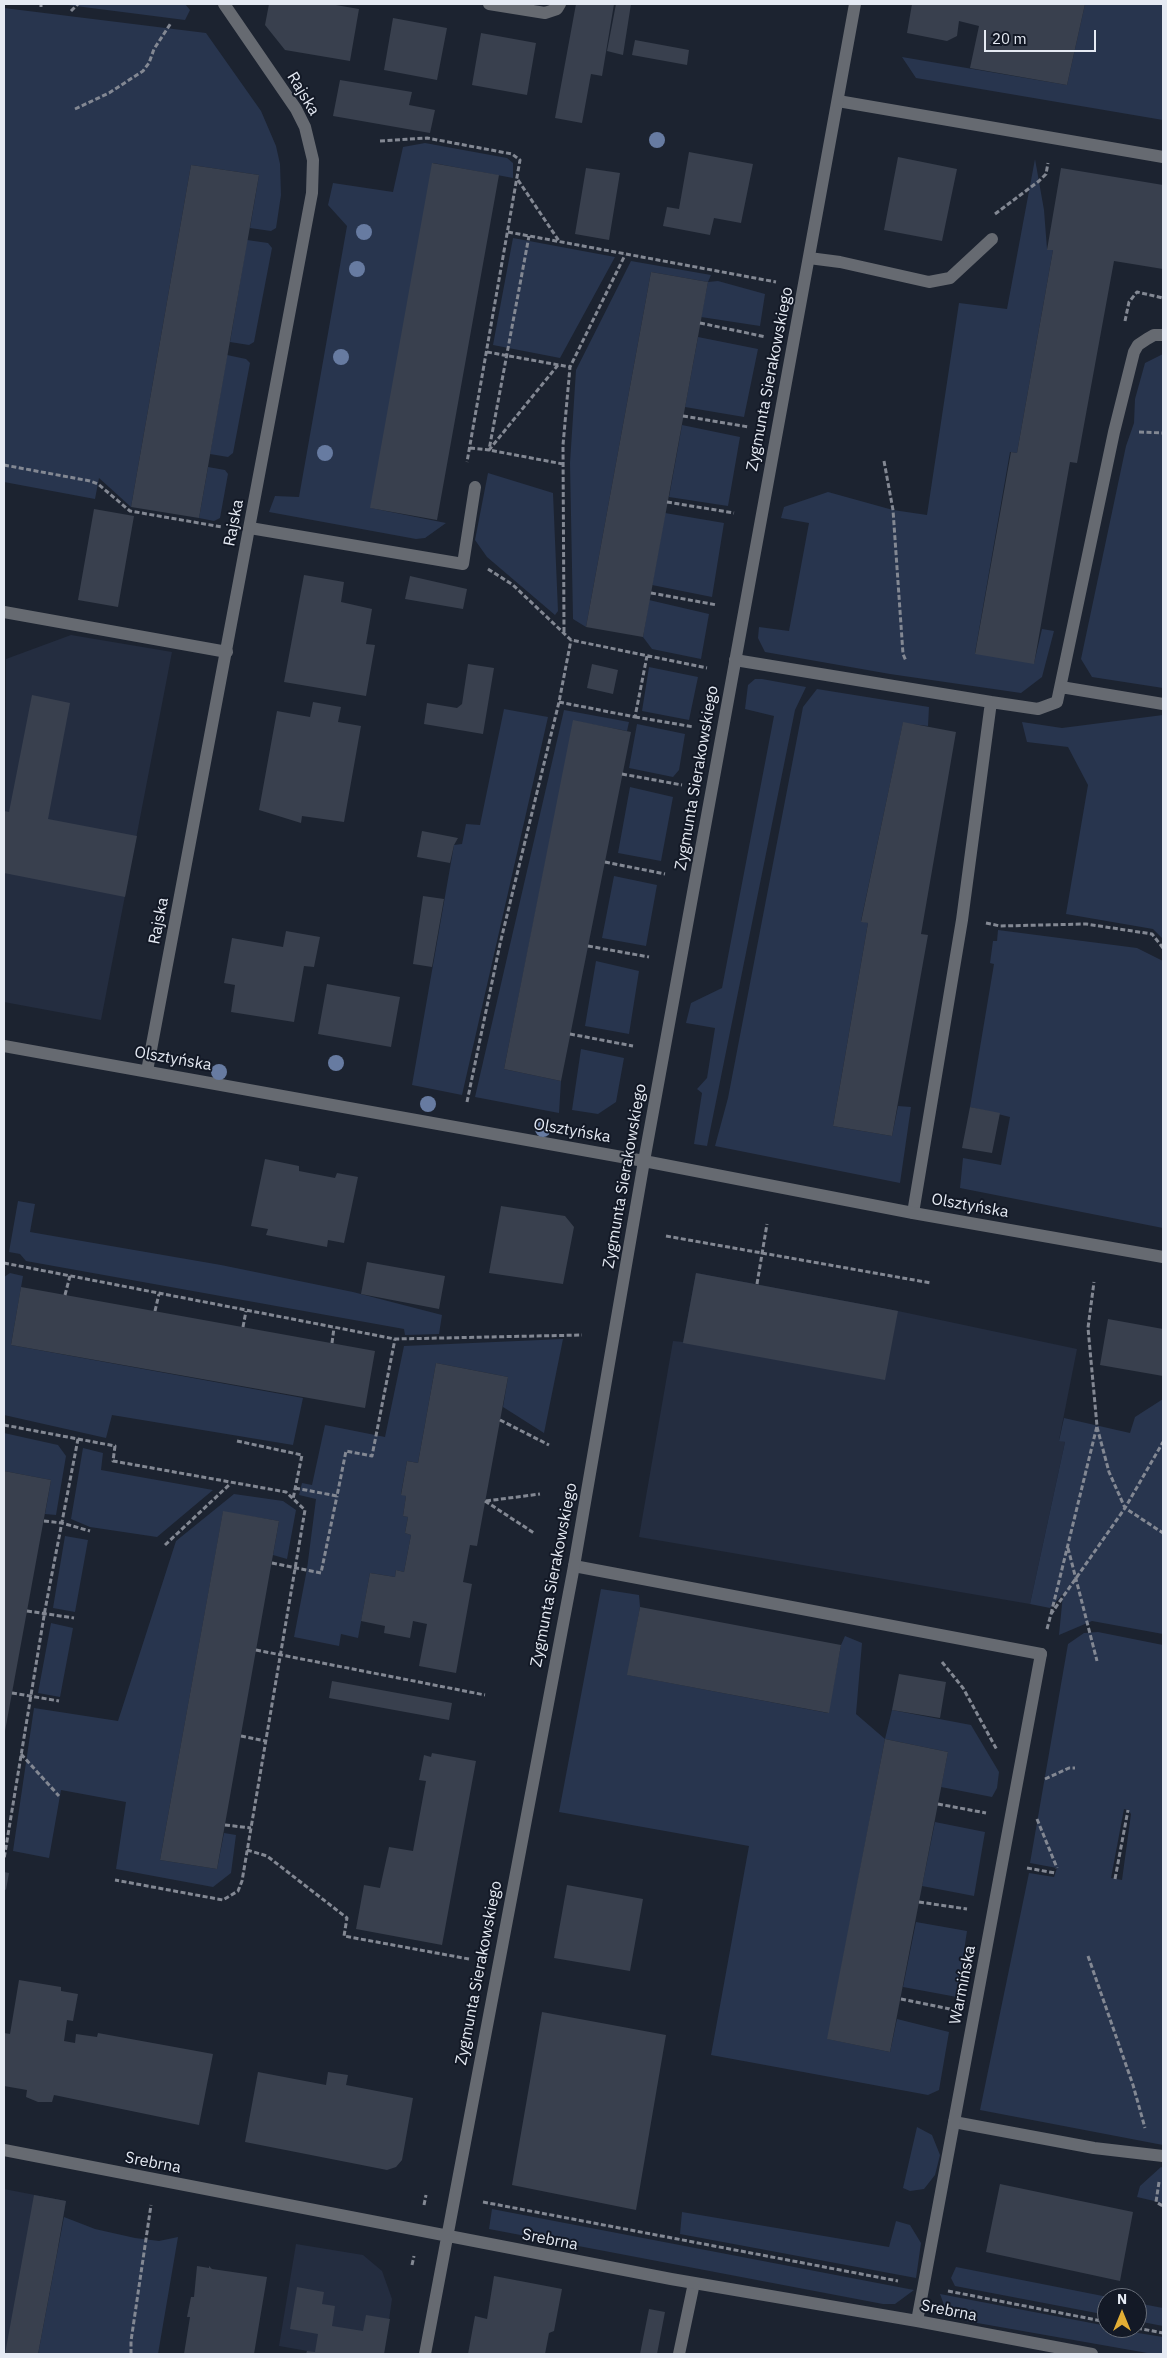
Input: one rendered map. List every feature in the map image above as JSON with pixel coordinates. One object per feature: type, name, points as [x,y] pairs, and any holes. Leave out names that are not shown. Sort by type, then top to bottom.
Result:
[{"type":"street","name":"Rajska","points":[[147,1071],[312,193],[313,160],[305,127],[296,109],[224,4]]},
{"type":"street","points":[[488,4],[545,13],[557,9],[560,4]]},
{"type":"street","name":"Zygmunta Sierakowskiego","points":[[425,2354],[574,1566],[644,1161],[855,4]]},
{"type":"street","points":[[838,101],[1163,157]]},
{"type":"street","points":[[809,258],[840,262],[930,282],[950,278],[992,239]]},
{"type":"street","points":[[734,666],[1038,709],[1057,702],[1114,432],[1134,352],[1138,345],[1147,339],[1154,335],[1163,335]]},
{"type":"street","points":[[250,528],[463,564],[476,487]]},
{"type":"street","points":[[4,612],[226,652]]},
{"type":"street","points":[[1061,687],[1163,704]]},
{"type":"street","points":[[913,1213],[962,920],[991,702]]},
{"type":"street","name":"Olsztyńska","points":[[4,1046],[1163,1257]]},
{"type":"street","points":[[574,1566],[1041,1654]]},
{"type":"street","name":"Warmińska","points":[[917,2321],[1041,1654]]},
{"type":"street","points":[[954,2122],[1094,2148],[1157,2155]]},
{"type":"street","name":"Srebrna","points":[[4,2150],[446,2237],[1092,2354]]},
{"type":"street","points":[[679,2354],[694,2283]]},
{"type":"path","points":[[71,11],[78,4]]},
{"type":"path","points":[[75,109],[109,93],[143,71],[149,63],[154,49],[171,23]]},
{"type":"path","points":[[380,141],[427,138],[512,154],[520,160],[488,352],[466,465]]},
{"type":"path","points":[[990,218],[1046,174],[1052,138]]},
{"type":"path","points":[[518,180],[559,241]]},
{"type":"path","points":[[508,232],[776,282]]},
{"type":"path","points":[[489,450],[529,236]]},
{"type":"path","points":[[564,633],[564,464],[570,366],[626,255]]},
{"type":"path","points":[[1125,322],[1129,302],[1137,292],[1163,298]]},
{"type":"path","points":[[700,323],[766,336]]},
{"type":"path","points":[[488,352],[570,366]]},
{"type":"path","points":[[489,450],[558,365]]},
{"type":"path","points":[[683,416],[749,427]]},
{"type":"path","points":[[470,448],[564,464]]},
{"type":"path","points":[[884,461],[893,510],[903,654],[907,663]]},
{"type":"path","points":[[4,465],[90,481],[98,484],[130,511],[226,527],[250,528]]},
{"type":"path","points":[[667,502],[734,514]]},
{"type":"path","points":[[514,585],[571,640],[647,656],[734,666]]},
{"type":"path","points":[[651,593],[717,605]]},
{"type":"path","points":[[467,1102],[500,944],[559,702],[571,640]]},
{"type":"path","points":[[635,717],[647,656]]},
{"type":"path","points":[[559,702],[694,727]]},
{"type":"path","points":[[622,774],[682,786]]},
{"type":"path","points":[[605,862],[665,874]]},
{"type":"path","points":[[962,920],[1000,926],[1086,924],[1152,934],[1163,948]]},
{"type":"path","points":[[588,946],[649,957]]},
{"type":"path","points":[[570,1034],[633,1046]]},
{"type":"path","points":[[757,1284],[767,1224]]},
{"type":"path","points":[[666,1236],[931,1283]]},
{"type":"path","points":[[4,1263],[395,1340],[582,1335]]},
{"type":"path","points":[[65,1295],[70,1276]]},
{"type":"path","points":[[1094,1282],[1088,1328],[1097,1426],[1109,1472],[1125,1508],[1163,1533]]},
{"type":"path","points":[[155,1311],[159,1294]]},
{"type":"path","points":[[243,1327],[246,1311]]},
{"type":"path","points":[[332,1343],[334,1328]]},
{"type":"path","points":[[272,1563],[321,1573],[346,1451],[372,1456],[395,1340]]},
{"type":"path","points":[[500,1420],[550,1445]]},
{"type":"path","points":[[4,1425],[115,1446],[112,1461],[286,1492],[305,1510],[242,1881],[238,1891],[223,1900],[115,1880]]},
{"type":"path","points":[[1041,1654],[1097,1426]]},
{"type":"path","points":[[4,1859],[44,1615],[78,1439]]},
{"type":"path","points":[[237,1441],[302,1454],[293,1499]]},
{"type":"path","points":[[1051,1614],[1125,1508],[1163,1442]]},
{"type":"path","points":[[165,1545],[230,1483]]},
{"type":"path","points":[[295,1488],[337,1496]]},
{"type":"path","points":[[534,1533],[485,1501],[540,1494]]},
{"type":"path","points":[[44,1521],[62,1523],[90,1531]]},
{"type":"path","points":[[1068,1547],[1077,1577],[1086,1628],[1097,1661]]},
{"type":"path","points":[[27,1612],[74,1618]]},
{"type":"path","points":[[256,1650],[485,1695]]},
{"type":"path","points":[[12,1693],[59,1701]]},
{"type":"path","points":[[241,1736],[265,1741]]},
{"type":"path","points":[[21,1754],[59,1796]]},
{"type":"path","points":[[938,1804],[987,1813]]},
{"type":"path","points":[[1115,1879],[1128,1810]]},
{"type":"path","points":[[1036,1815],[1057,1868]]},
{"type":"path","points":[[225,1825],[251,1828]]},
{"type":"path","points":[[247,1850],[267,1856],[348,1918],[344,1936],[469,1958]]},
{"type":"path","points":[[919,1902],[972,1910]]},
{"type":"path","points":[[1088,1956],[1157,2155],[1160,2174],[1156,2202],[1163,2206]]},
{"type":"path","points":[[901,1998],[952,2009]]},
{"type":"path","points":[[483,2202],[1097,2320]]},
{"type":"path","points":[[131,2354],[131,2340],[151,2204]]},
{"type":"path","points":[[1147,2330],[1163,2333]]},
{"type":"shaded area","points":[[60,4],[185,4],[190,10],[185,20]]},
{"type":"shaded area","points":[[1085,4],[1163,4],[1163,120],[916,78],[902,57],[1067,85]]},
{"type":"shaded area","points":[[4,8],[206,33],[261,111],[276,146],[280,164],[281,195],[276,228],[271,231],[250,228],[259,175],[191,165],[131,507],[99,478],[95,499],[4,482]]},
{"type":"shaded area","points":[[425,143],[507,158],[513,163],[513,178],[433,163],[371,508],[446,523],[425,538],[416,539],[269,512],[275,496],[299,497],[347,226],[328,205],[333,183],[393,192],[403,147]]},
{"type":"shaded area","points":[[1035,159],[1044,210],[1047,249],[1053,250],[1017,453],[1010,452],[975,653],[1034,663],[1042,629],[1054,631],[1042,677],[1021,693],[890,674],[765,652],[758,638],[759,627],[789,631],[809,523],[781,518],[784,507],[828,492],[893,510],[927,515],[959,303],[1007,309]]},
{"type":"shaded area","points":[[513,238],[615,257],[560,358],[493,345]]},
{"type":"shaded area","points":[[247,240],[268,243],[272,248],[254,342],[249,345],[230,342]]},
{"type":"shaded area","points":[[631,261],[711,275],[708,282],[651,272],[586,627],[573,619],[570,463],[576,370]]},
{"type":"shaded area","points":[[718,281],[765,294],[760,326],[701,317],[708,282]]},
{"type":"shaded area","points":[[698,337],[758,349],[744,417],[685,407]]},
{"type":"shaded area","points":[[1163,354],[1163,688],[1092,677],[1081,659],[1126,446],[1134,423],[1135,399],[1145,363]]},
{"type":"shaded area","points":[[227,355],[246,359],[250,363],[233,453],[228,457],[210,454]]},
{"type":"shaded area","points":[[682,425],[740,437],[728,506],[669,497]]},
{"type":"shaded area","points":[[208,467],[225,470],[228,474],[220,518],[214,521],[199,518]]},
{"type":"shaded area","points":[[488,473],[553,493],[558,611],[555,615],[487,557],[475,540]]},
{"type":"shaded area","points":[[665,513],[724,523],[712,597],[652,585]]},
{"type":"shaded area","points":[[649,600],[709,614],[701,659],[652,649],[643,637]]},
{"type":"shaded area","points":[[71,635],[172,652],[101,1020],[4,1002],[6,659]]},
{"type":"shaded area","points":[[649,667],[698,677],[689,720],[642,711]]},
{"type":"shaded area","points":[[755,679],[806,687],[795,710],[707,1146],[694,1144],[702,1093],[697,1089],[707,1078],[715,1028],[686,1023],[691,1003],[722,988],[774,716],[745,709],[748,685]]},
{"type":"shaded area","points":[[817,689],[929,707],[928,726],[903,723],[861,921],[868,923],[833,1126],[892,1136],[898,1106],[911,1107],[900,1183],[715,1146],[728,1098],[803,707]]},
{"type":"shaded area","points":[[504,709],[548,717],[462,1095],[412,1085],[454,845],[462,844],[466,824],[480,825]]},
{"type":"shaded area","points":[[564,710],[629,722],[627,731],[574,721],[504,1069],[561,1081],[559,1113],[475,1097]]},
{"type":"shaded area","points":[[1163,715],[1163,939],[1153,929],[1066,914],[1088,785],[1068,747],[1027,742],[1022,722],[1062,728]]},
{"type":"shaded area","points":[[637,724],[685,734],[679,770],[673,777],[629,768]]},
{"type":"shaded area","points":[[630,787],[673,797],[661,861],[618,853]]},
{"type":"shaded area","points":[[614,876],[657,885],[646,946],[602,938]]},
{"type":"shaded area","points":[[998,930],[1137,948],[1163,961],[1163,1228],[960,1188],[963,1158],[1001,1165],[1010,1117],[970,1107],[994,964],[990,963],[993,941],[997,941]]},
{"type":"shaded area","points":[[596,961],[639,971],[629,1034],[585,1026]]},
{"type":"shaded area","points":[[581,1049],[624,1058],[616,1102],[598,1114],[572,1110]]},
{"type":"shaded area","points":[[18,1201],[35,1204],[30,1232],[221,1265],[353,1292],[442,1315],[439,1334],[405,1335],[404,1329],[26,1261],[20,1254],[9,1252]]},
{"type":"shaded area","points":[[10,1273],[23,1276],[11,1345],[303,1398],[293,1445],[112,1415],[106,1438],[4,1415],[4,1277]]},
{"type":"shaded area","points":[[696,1273],[898,1311],[1077,1349],[1059,1440],[1065,1442],[1030,1604],[639,1537],[673,1341],[683,1342]]},
{"type":"shaded area","points":[[563,1339],[544,1433],[503,1407],[508,1377],[436,1363],[418,1463],[407,1461],[401,1494],[406,1496],[403,1516],[408,1517],[405,1533],[411,1535],[404,1572],[396,1570],[395,1577],[370,1573],[358,1638],[341,1634],[339,1646],[294,1637],[307,1569],[316,1499],[299,1495],[302,1483],[312,1485],[325,1425],[385,1437],[404,1346]]},
{"type":"shaded area","points":[[1163,1399],[1163,1634],[1092,1621],[1059,1635],[1063,1594],[1050,1608],[1030,1604],[1065,1442],[1059,1441],[1064,1418],[1130,1433],[1135,1417]]},
{"type":"shaded area","points":[[4,1433],[58,1445],[66,1456],[56,1515],[45,1514],[51,1480],[4,1471]]},
{"type":"shaded area","points":[[83,1448],[103,1453],[101,1470],[213,1490],[157,1537],[90,1527],[71,1519]]},
{"type":"shaded area","points":[[234,1494],[283,1501],[296,1510],[287,1559],[273,1555],[279,1521],[223,1512],[160,1860],[217,1869],[224,1833],[236,1835],[231,1873],[213,1887],[116,1869],[126,1802],[61,1790],[49,1858],[13,1851],[34,1708],[118,1721],[176,1541]]},
{"type":"shaded area","points":[[65,1536],[88,1540],[75,1612],[53,1608]]},
{"type":"shaded area","points":[[601,1589],[639,1595],[640,1607],[628,1675],[828,1713],[841,1645],[845,1636],[862,1643],[856,1714],[885,1739],[828,2039],[890,2052],[897,2019],[949,2032],[939,2090],[928,2095],[711,2055],[749,1846],[559,1812]]},
{"type":"shaded area","points":[[51,1623],[73,1628],[60,1697],[38,1693]]},
{"type":"shaded area","points":[[1098,1632],[1163,1645],[1163,2145],[980,2110],[1029,1873],[1054,1877],[1057,1868],[1030,1863],[1068,1644],[1084,1633]],"holes":[[[1124,1809],[1128,1810],[1131,1814],[1122,1880],[1111,1878]]]},
{"type":"shaded area","points":[[892,1710],[971,1725],[999,1772],[997,1788],[992,1797],[941,1787],[948,1752],[885,1739]]},
{"type":"shaded area","points":[[935,1822],[985,1832],[974,1896],[922,1886]]},
{"type":"shaded area","points":[[916,1922],[967,1931],[957,1997],[903,1987]]},
{"type":"shaded area","points":[[917,2127],[932,2135],[940,2155],[935,2175],[924,2189],[910,2191],[903,2188]]},
{"type":"shaded area","points":[[1161,2167],[1163,2168],[1163,2203],[1137,2197],[1140,2186]]},
{"type":"shaded area","points":[[4,2189],[66,2201],[38,2354],[4,2354]]},
{"type":"shaded area","points":[[492,2209],[914,2290],[895,2304],[883,2304],[489,2229]]},
{"type":"shaded area","points":[[682,2212],[889,2247],[896,2221],[910,2225],[921,2243],[916,2278],[680,2234]]},
{"type":"shaded area","points":[[64,2217],[95,2229],[135,2238],[159,2241],[178,2237],[158,2354],[38,2354]]},
{"type":"shaded area","points":[[296,2244],[363,2255],[382,2271],[392,2299],[384,2354],[325,2354],[279,2346]]},
{"type":"shaded area","points":[[956,2267],[1097,2295],[1097,2313],[955,2286],[951,2278]]},
{"type":"shaded area","points":[[940,2294],[1097,2324],[1097,2338],[1147,2338],[1147,2334],[1163,2337],[1163,2354],[1153,2354],[966,2321],[947,2313]]},
{"type":"shaded area","points":[[1147,2305],[1163,2308],[1163,2326],[1147,2323]]},
{"type":"building","points":[[269,4],[330,4],[359,9],[350,61],[285,50],[265,25]]},
{"type":"building","points":[[576,4],[614,4],[602,76],[591,74],[582,123],[555,118]]},
{"type":"building","points":[[616,4],[631,4],[623,55],[607,51]]},
{"type":"building","points":[[912,4],[1085,4],[1067,85],[970,68],[979,26],[959,21],[957,36],[947,41],[907,33]]},
{"type":"building","points":[[393,18],[447,28],[437,80],[384,70]]},
{"type":"building","points":[[481,33],[536,43],[527,95],[472,85]]},
{"type":"building","points":[[635,40],[689,50],[687,65],[632,55]]},
{"type":"building","points":[[340,80],[412,92],[409,105],[435,110],[430,133],[333,116]]},
{"type":"building","points":[[689,152],[753,164],[741,223],[714,218],[710,235],[663,226],[667,207],[679,209]]},
{"type":"building","points":[[898,157],[957,169],[942,241],[884,230]]},
{"type":"building","points":[[432,163],[499,175],[437,520],[370,508]]},
{"type":"building","points":[[191,165],[259,175],[199,518],[131,507]]},
{"type":"building","points":[[586,168],[620,173],[609,240],[575,234]]},
{"type":"building","points":[[1061,168],[1163,185],[1163,269],[1114,261],[1077,463],[1070,462],[1034,664],[975,654],[1011,452],[1017,453],[1053,250],[1047,250]]},
{"type":"building","points":[[651,272],[708,282],[643,637],[586,627]]},
{"type":"building","points":[[94,509],[134,516],[118,607],[78,600]]},
{"type":"building","points":[[304,575],[344,582],[341,602],[372,609],[366,644],[375,645],[366,696],[284,682]]},
{"type":"building","points":[[410,576],[467,589],[463,609],[405,599]]},
{"type":"building","points":[[468,664],[494,668],[483,734],[424,724],[427,703],[457,708],[462,704]]},
{"type":"building","points":[[592,664],[618,670],[613,694],[587,688]]},
{"type":"building","points":[[32,695],[70,703],[48,819],[137,836],[125,897],[4,873],[4,811],[9,812]]},
{"type":"building","points":[[313,702],[341,707],[338,722],[361,726],[344,822],[302,816],[301,823],[259,810],[277,711],[310,717]]},
{"type":"building","points":[[573,720],[631,732],[561,1081],[504,1069]]},
{"type":"building","points":[[903,722],[956,732],[921,934],[928,935],[892,1136],[833,1126],[868,923],[861,922]]},
{"type":"building","points":[[422,831],[458,838],[454,845],[450,863],[417,857]]},
{"type":"building","points":[[423,896],[444,899],[432,967],[413,964]]},
{"type":"building","points":[[286,931],[320,937],[314,967],[304,966],[294,1022],[231,1012],[235,985],[224,983],[232,938],[283,947]]},
{"type":"building","points":[[327,984],[400,997],[391,1047],[318,1034]]},
{"type":"building","points":[[970,1107],[1000,1113],[992,1153],[962,1148]]},
{"type":"building","points":[[265,1159],[299,1166],[299,1171],[335,1178],[337,1173],[358,1177],[344,1243],[328,1240],[327,1247],[266,1235],[268,1229],[251,1226]]},
{"type":"building","points":[[501,1206],[565,1216],[574,1227],[563,1284],[489,1273]]},
{"type":"building","points":[[367,1262],[445,1276],[439,1309],[361,1294]]},
{"type":"building","points":[[696,1273],[898,1311],[885,1380],[683,1343]]},
{"type":"building","points":[[21,1287],[375,1351],[365,1408],[11,1345]]},
{"type":"building","points":[[1108,1319],[1163,1329],[1163,1376],[1100,1365]]},
{"type":"building","points":[[436,1363],[508,1377],[477,1546],[470,1545],[463,1582],[472,1584],[456,1673],[419,1666],[427,1624],[413,1621],[410,1638],[384,1633],[385,1626],[361,1621],[370,1573],[395,1577],[396,1570],[404,1572],[411,1535],[405,1533],[408,1517],[403,1516],[406,1496],[401,1495],[407,1461],[418,1463]]},
{"type":"building","points":[[4,1471],[51,1480],[5,1731],[4,1731]]},
{"type":"building","points":[[223,1511],[279,1521],[217,1869],[160,1860]]},
{"type":"building","points":[[640,1607],[841,1645],[829,1713],[627,1675]]},
{"type":"building","points":[[899,1674],[946,1682],[940,1718],[892,1710]]},
{"type":"building","points":[[332,1681],[452,1703],[449,1720],[329,1698]]},
{"type":"building","points":[[885,1739],[948,1752],[890,2052],[827,2039]]},
{"type":"building","points":[[432,1753],[476,1761],[442,1945],[356,1929],[364,1885],[380,1888],[389,1847],[413,1851],[426,1781],[419,1780],[424,1755],[431,1757]]},
{"type":"building","points":[[4,1872],[9,1873],[6,1890],[4,1889]]},
{"type":"building","points":[[567,1885],[643,1899],[630,1971],[554,1958]]},
{"type":"building","points":[[19,1980],[61,1987],[61,1991],[78,1994],[73,2021],[67,2020],[64,2041],[75,2043],[76,2034],[97,2037],[98,2033],[213,2054],[199,2125],[54,2095],[52,2102],[38,2102],[26,2097],[27,2090],[4,2086],[4,2033],[10,2034]]},
{"type":"building","points":[[542,2012],[666,2035],[636,2210],[512,2185]]},
{"type":"building","points":[[258,2072],[326,2085],[328,2072],[348,2075],[346,2085],[413,2098],[402,2160],[396,2167],[387,2170],[245,2142]]},
{"type":"building","points":[[1000,2184],[1133,2212],[1120,2281],[986,2252]]},
{"type":"building","points":[[34,2195],[66,2201],[57,2253],[38,2354],[5,2354]]},
{"type":"building","points":[[197,2266],[209,2268],[209,2266],[212,2269],[267,2277],[254,2354],[184,2354],[190,2317],[187,2317],[191,2297],[194,2297]]},
{"type":"building","points":[[494,2276],[562,2289],[554,2331],[549,2333],[545,2354],[468,2354],[475,2316],[487,2319]]},
{"type":"building","points":[[297,2287],[324,2292],[322,2304],[335,2306],[332,2326],[363,2331],[366,2315],[390,2319],[384,2354],[306,2354],[307,2351],[315,2352],[318,2334],[290,2329]]},
{"type":"building","points":[[649,2309],[665,2312],[657,2354],[640,2354]]}]
